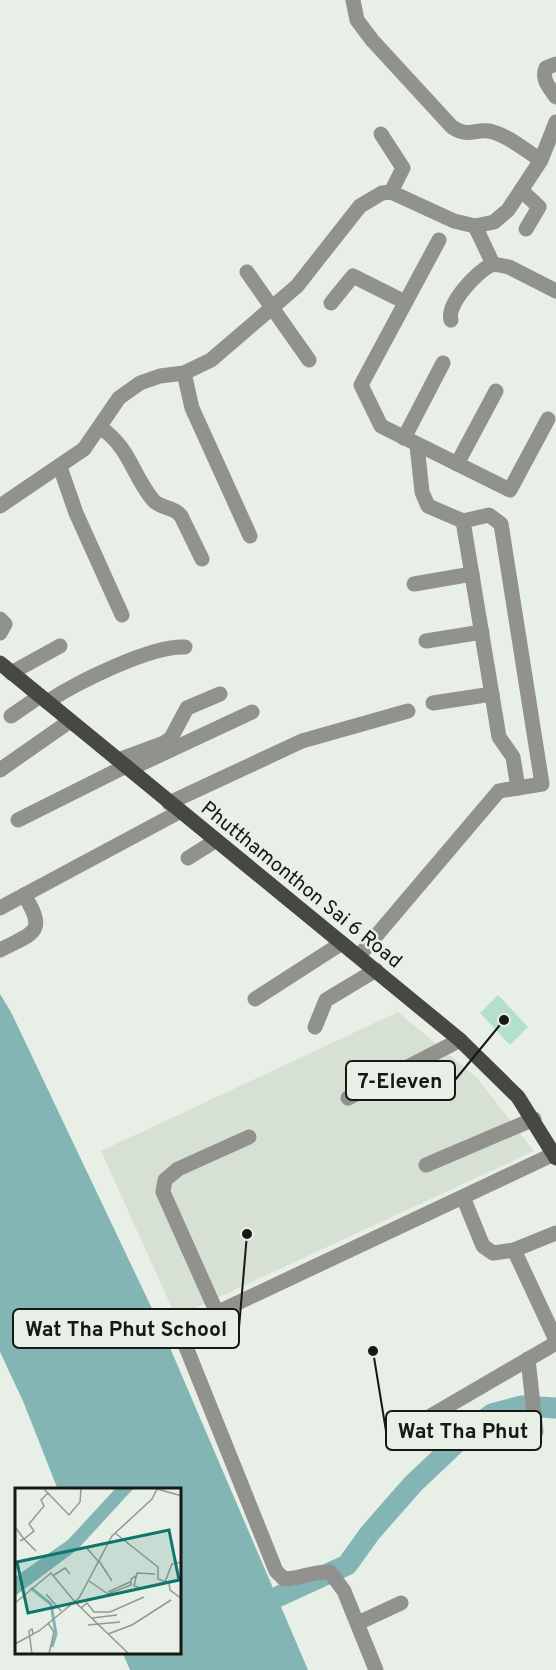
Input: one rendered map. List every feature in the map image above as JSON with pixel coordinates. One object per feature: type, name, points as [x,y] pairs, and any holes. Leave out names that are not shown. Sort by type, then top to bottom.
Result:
[{"type":"main road","name":"Phutthamonthon Sai 6 Road","points":[[6,668],[460,1040],[518,1096],[555,1155]]},
{"type":"street","points":[[353,0],[357,20],[372,40],[452,127],[462,133],[470,134],[491,131],[541,160]]},
{"type":"street","points":[[556,64],[546,69],[544,73],[545,80],[556,97]]},
{"type":"street","points":[[0,506],[84,449],[119,398],[140,383],[160,376],[184,373],[211,360],[275,312],[360,206],[382,193],[391,192],[432,213],[477,229],[494,222],[529,196],[556,122]]},
{"type":"street","points":[[381,134],[403,168],[391,192]]},
{"type":"street","points":[[526,229],[538,211],[529,196]]},
{"type":"street","points":[[477,229],[491,257],[556,291]]},
{"type":"street","points":[[439,240],[361,385],[381,426],[510,490],[548,419]]},
{"type":"street","points":[[451,320],[452,308],[464,288],[491,257]]},
{"type":"street","points":[[247,272],[309,360]]},
{"type":"street","points":[[331,303],[353,276],[405,302]]},
{"type":"street","points":[[359,956],[499,791],[542,784],[501,524],[489,515],[463,521],[428,506],[422,492],[410,441],[443,363]]},
{"type":"street","points":[[184,373],[192,408],[250,536]]},
{"type":"street","points":[[457,464],[496,391]]},
{"type":"street","points":[[100,427],[123,447],[154,501],[176,510],[181,516],[202,559]]},
{"type":"street","points":[[60,467],[76,513],[122,615]]},
{"type":"street","points":[[463,521],[499,737],[513,757],[518,788]]},
{"type":"street","points":[[414,584],[472,574]]},
{"type":"street","points":[[0,619],[4,624],[0,633]]},
{"type":"street","points":[[426,641],[482,632]]},
{"type":"street","points":[[6,668],[60,646]]},
{"type":"street","points":[[11,716],[95,675],[171,648],[185,647]]},
{"type":"street","points":[[18,820],[164,743],[171,738],[187,708],[220,694]]},
{"type":"street","points":[[433,704],[492,694]]},
{"type":"street","points":[[0,908],[174,807],[302,741],[408,711]]},
{"type":"street","points":[[125,765],[252,712]]},
{"type":"street","points":[[0,770],[70,721]]},
{"type":"street","points":[[188,858],[215,841]]},
{"type":"street","points":[[0,951],[28,936],[36,927],[36,917],[24,895]]},
{"type":"street","points":[[255,999],[342,943]]},
{"type":"street","points":[[315,1027],[326,1000],[376,970]]},
{"type":"street","points":[[348,1098],[460,1040]]},
{"type":"street","points":[[426,1165],[534,1119]]},
{"type":"street","points":[[217,1313],[163,1192],[165,1180],[177,1169],[249,1137]]},
{"type":"street","points":[[376,1670],[344,1591],[330,1572],[311,1572],[294,1579],[284,1579],[276,1571],[186,1347],[186,1335],[197,1322],[555,1155]]},
{"type":"street","points":[[463,1197],[483,1246],[493,1253],[514,1250],[556,1233]]},
{"type":"street","points":[[398,1435],[556,1341],[514,1250]]},
{"type":"street","points":[[528,1359],[536,1432]]},
{"type":"street","points":[[358,1623],[401,1603]]},
{"type":"shaded area","points":[[398,1012],[477,1078],[534,1151],[176,1317],[101,1151]]},
{"type":"water","points":[[0,994],[11,1012],[165,1336],[308,1670],[130,1670],[123,1655],[182,1655],[182,1488],[57,1488],[23,1401],[0,1352]]},
{"type":"building","points":[[498,995],[528,1027],[510,1045],[480,1013]]},
{"type":"waterway","points":[[251,1609],[347,1565],[370,1533],[413,1484],[470,1430],[492,1414],[522,1406],[556,1408]]},
{"type":"place","name":"7-Eleven","points":[[504,1020]]},
{"type":"place","name":"Wat Tha Phut School","points":[[247,1234]]},
{"type":"place","name":"Wat Tha Phut","points":[[373,1351]]}]
